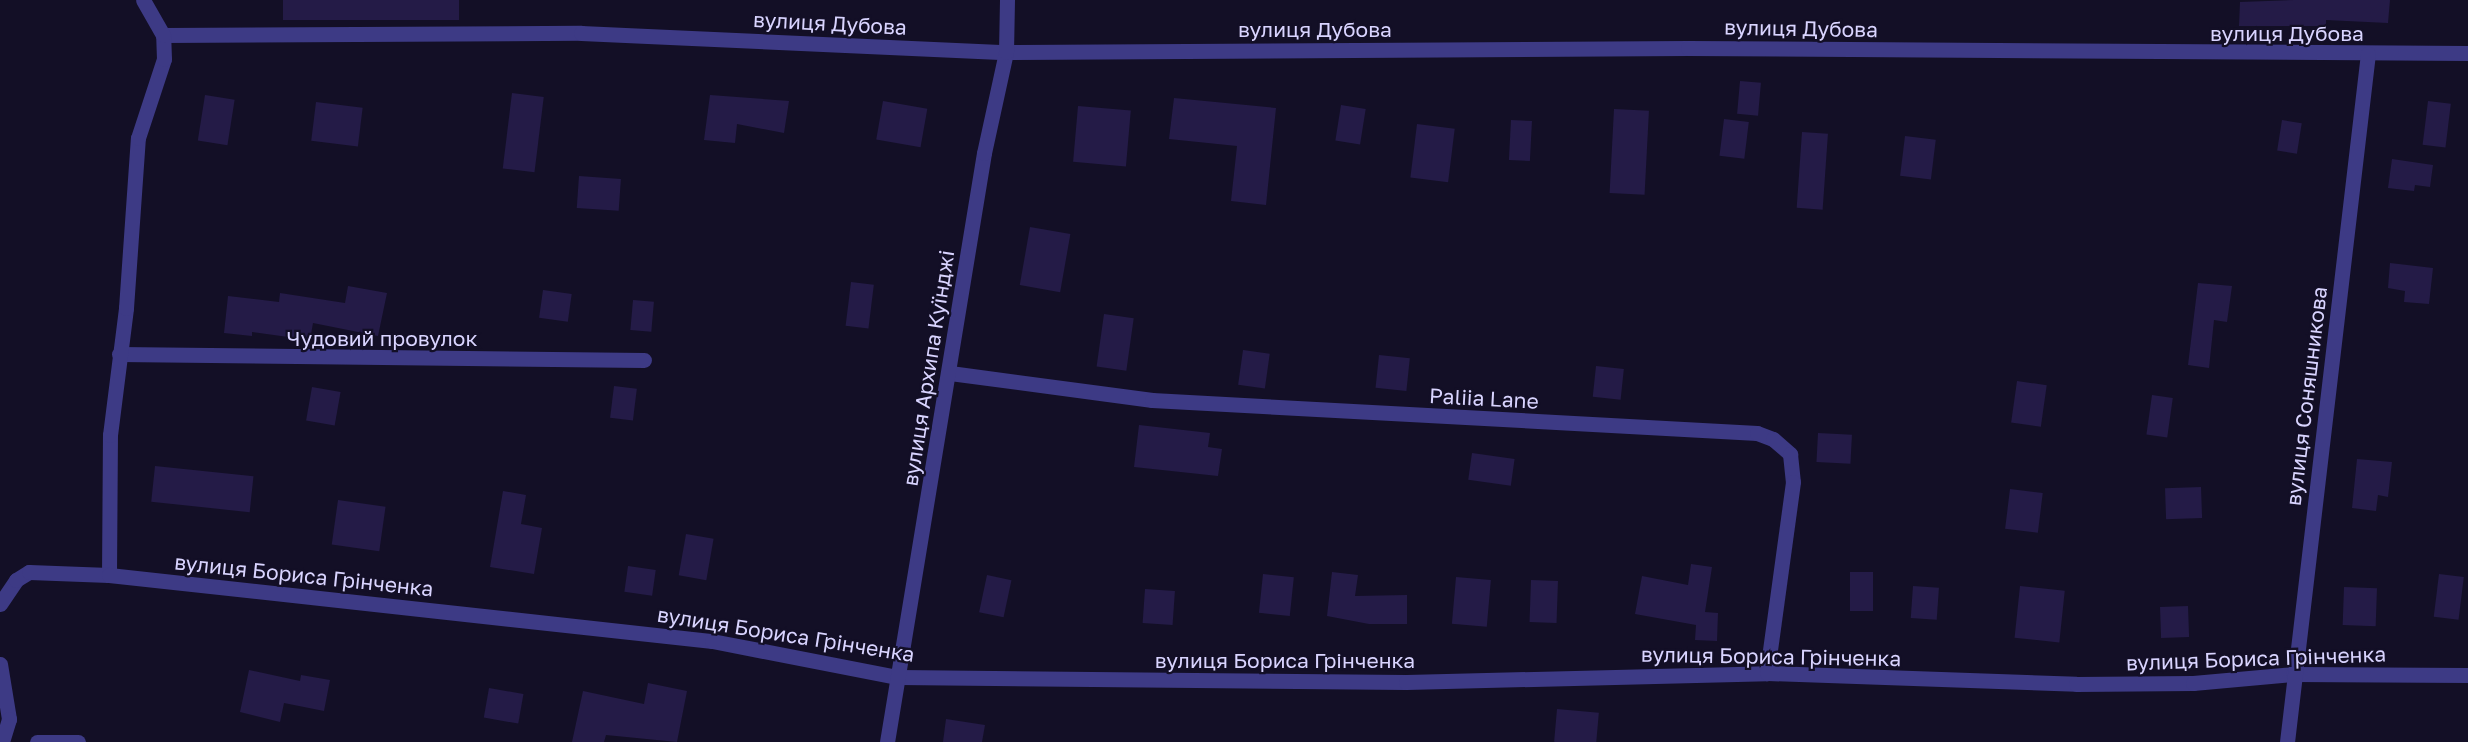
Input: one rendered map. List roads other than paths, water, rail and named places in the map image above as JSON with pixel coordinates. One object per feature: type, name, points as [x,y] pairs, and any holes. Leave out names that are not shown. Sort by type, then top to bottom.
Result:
[{"type":"street","points":[[109,575],[110,435],[138,138],[161,78],[163,35],[143,0]]},
{"type":"street","name":"вулиця Архипа Куїнджі","points":[[887,742],[950,373],[984,153],[1006,52],[1007,0]]},
{"type":"street","name":"вулиця Дубова","points":[[163,35],[581,33],[1006,52],[1688,48],[2468,53]]},
{"type":"street","name":"вулиця Соняшникова","points":[[2287,742],[2293,674],[2368,54]]},
{"type":"street","name":"Чудовий провулок","points":[[119,354],[644,360]]},
{"type":"street","name":"Paliia Lane","points":[[950,373],[1152,400],[1757,433],[1773,439],[1792,459],[1793,482],[1767,673]]},
{"type":"street","name":"вулиця Бориса Грінченка","points":[[0,604],[16,580],[29,572],[109,575],[712,641],[898,677],[1407,682],[1767,673],[2076,684],[2193,683],[2293,674],[2468,675]]},
{"type":"street","points":[[0,664],[9,719],[2,742]]},
{"type":"street","points":[[37,742],[78,742]]}]
